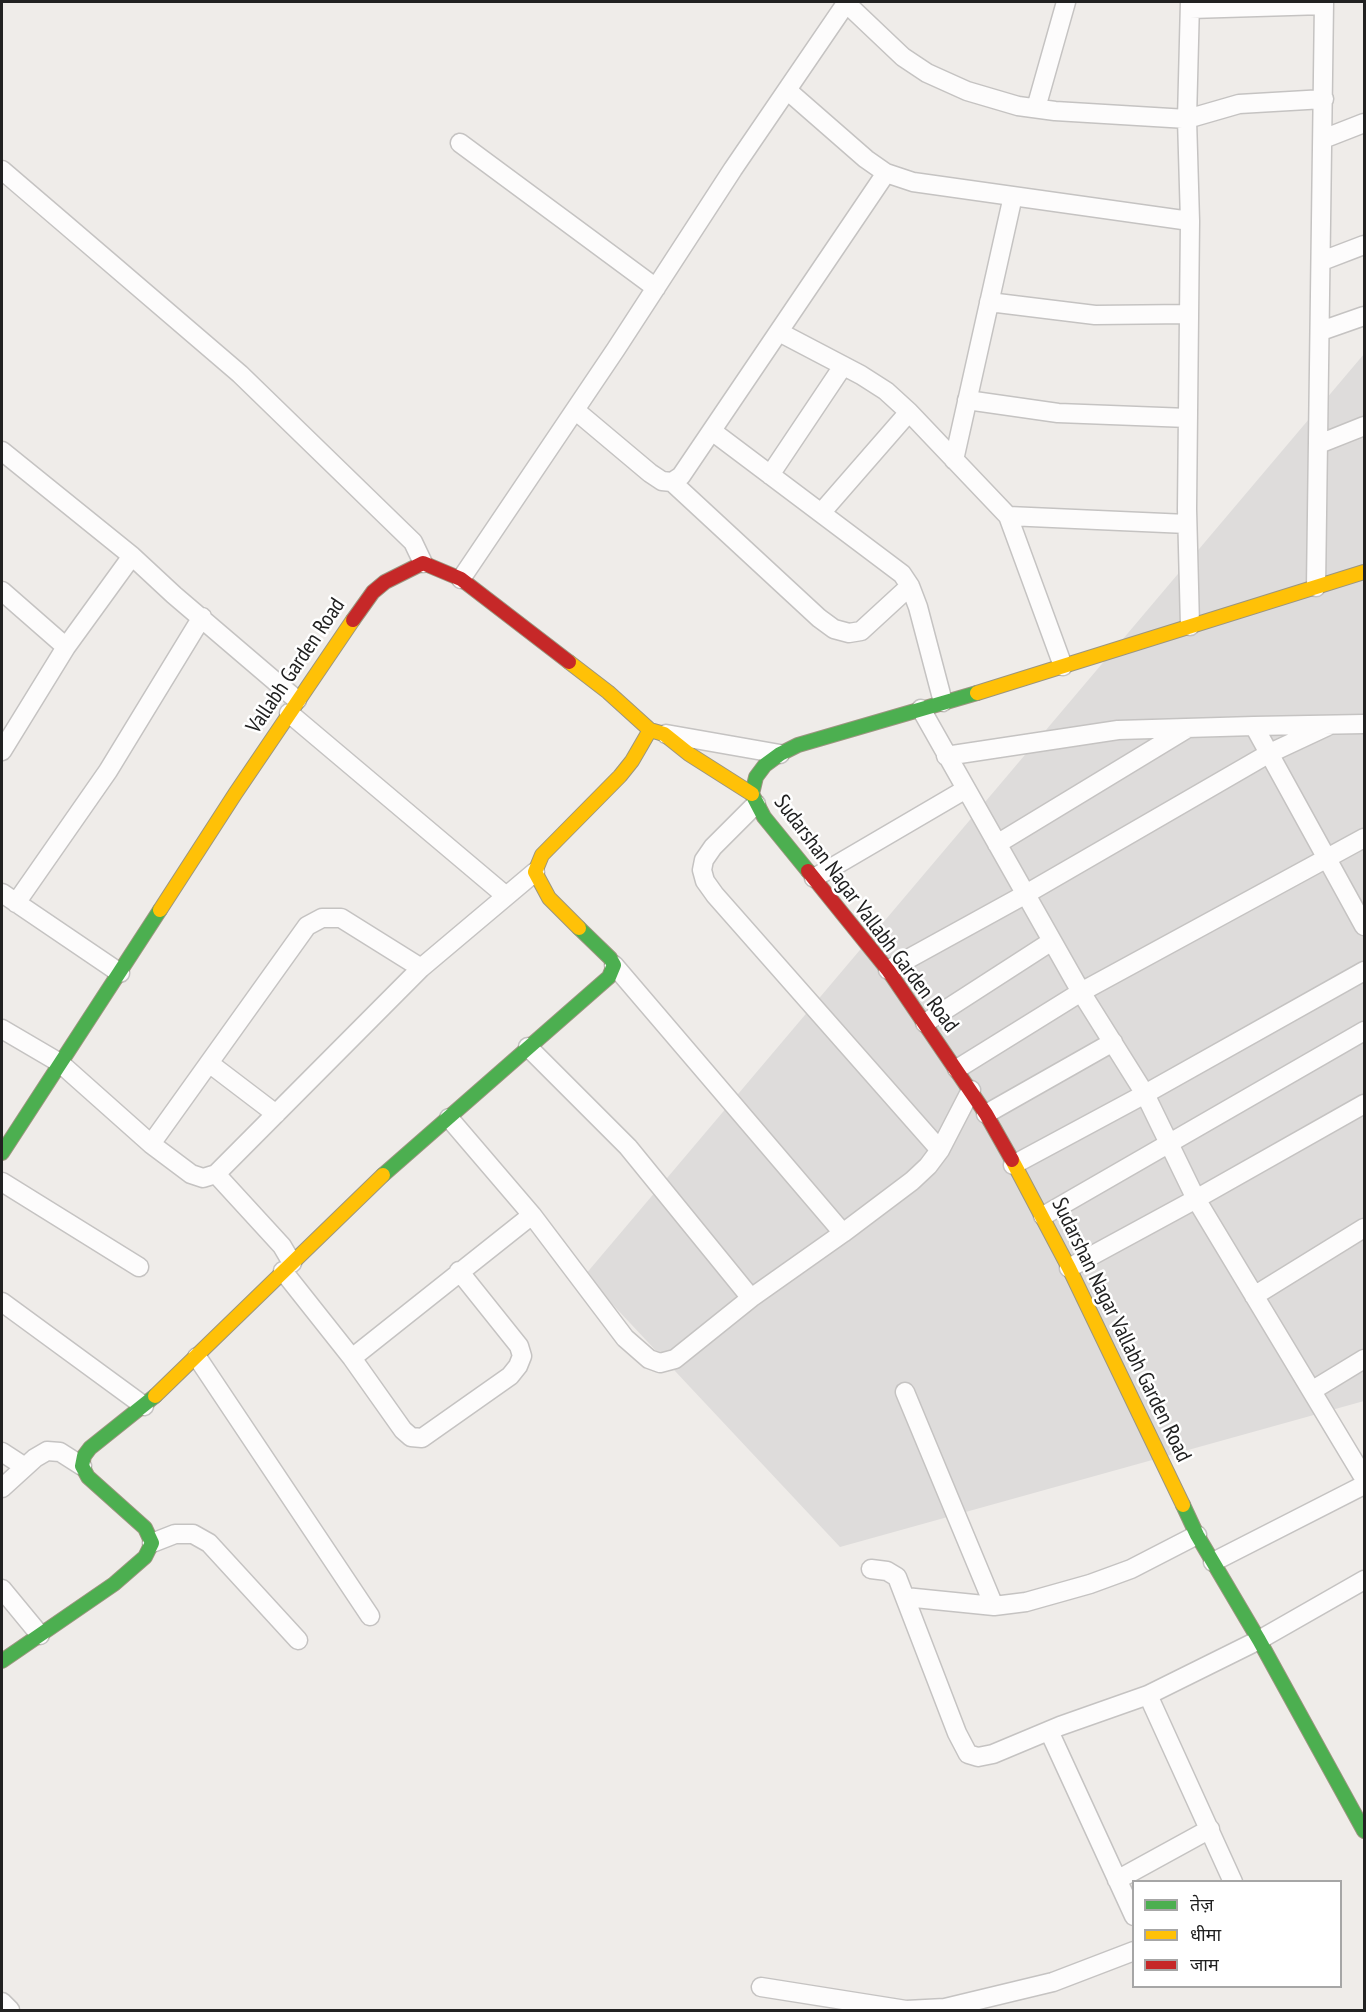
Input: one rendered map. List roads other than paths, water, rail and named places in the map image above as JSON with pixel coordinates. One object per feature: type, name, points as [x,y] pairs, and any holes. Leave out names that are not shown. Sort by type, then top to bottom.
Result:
[{"type":"street","points":[[461,579],[846,2],[903,57],[927,74],[967,91],[1018,106],[1187,119],[1239,104],[1323,99]]},
{"type":"street","points":[[1036,108],[1062,3]]},
{"type":"street","points":[[1190,626],[1187,524],[1190,221],[1187,119],[1190,5],[1324,3],[1316,586]]},
{"type":"street","points":[[787,90],[866,159],[886,173],[913,182],[1190,221]]},
{"type":"street","points":[[1323,139],[1365,123]]},
{"type":"street","points":[[460,143],[656,288]]},
{"type":"street","points":[[2,170],[240,374],[413,542],[423,563],[461,579],[657,732],[754,799],[704,860],[702,870],[705,881],[940,1150]]},
{"type":"street","points":[[672,482],[681,476],[712,432],[886,173]]},
{"type":"street","points":[[954,460],[1013,196]]},
{"type":"street","points":[[1322,261],[1365,245]]},
{"type":"street","points":[[989,302],[1095,315],[1189,314]]},
{"type":"street","points":[[1321,330],[1365,316]]},
{"type":"street","points":[[779,332],[886,391],[1008,516],[1063,666]]},
{"type":"street","points":[[770,475],[843,366]]},
{"type":"street","points":[[967,400],[1058,413],[1188,418]]},
{"type":"street","points":[[575,410],[650,473],[662,481],[672,482],[819,618],[834,629],[849,633],[861,630],[910,585]]},
{"type":"street","points":[[821,513],[909,412]]},
{"type":"street","points":[[1319,444],[1365,426]]},
{"type":"street","points":[[712,432],[902,574],[910,585],[918,606],[944,702]]},
{"type":"street","points":[[2,451],[132,556],[174,595],[202,617],[293,706],[506,896]]},
{"type":"street","points":[[1008,516],[1187,524]]},
{"type":"street","points":[[3,745],[66,647],[132,556]]},
{"type":"street","name":"Vallabh Garden Road","points":[[2,1153],[293,706],[373,592],[385,582],[423,563]]},
{"type":"street","name":"Sudarshan Nagar Vallabh Garden Road","points":[[1365,572],[798,745],[765,765],[756,777],[754,799],[764,817],[888,970],[986,1114],[1043,1216],[1197,1535],[1259,1640],[1365,1832]]},
{"type":"street","points":[[2,591],[66,647]]},
{"type":"street","points":[[120,973],[9,898],[108,771],[202,617]]},
{"type":"street","points":[[921,709],[1081,992],[1145,1094],[1196,1199],[1365,1478]]},
{"type":"street","points":[[888,970],[1026,894],[1268,754],[1330,724]]},
{"type":"street","points":[[946,756],[1118,730],[1365,724]]},
{"type":"street","points":[[1254,726],[1365,926]]},
{"type":"street","points":[[997,844],[1190,727]]},
{"type":"street","points":[[657,732],[780,754]]},
{"type":"street","points":[[2,1029],[60,1063],[151,1144],[190,1174],[203,1178],[216,1174],[421,969],[535,872],[542,855],[620,776],[657,732]]},
{"type":"street","points":[[814,878],[966,789]]},
{"type":"street","points":[[957,1070],[1081,992],[1365,838]]},
{"type":"street","points":[[535,872],[549,898],[604,951],[843,1233]]},
{"type":"street","points":[[151,1144],[307,926],[322,918],[341,918],[421,969]]},
{"type":"street","points":[[925,1023],[1052,941]]},
{"type":"street","points":[[82,1466],[84,1456],[90,1448],[144,1406],[395,1163],[609,977],[614,965]]},
{"type":"street","points":[[1013,1165],[1365,971]]},
{"type":"street","points":[[1043,1216],[1365,1031]]},
{"type":"street","points":[[986,1114],[1113,1042]]},
{"type":"street","points":[[528,1047],[628,1147],[751,1298]]},
{"type":"street","points":[[209,1063],[276,1113]]},
{"type":"street","points":[[449,1118],[532,1215],[625,1338],[636,1349],[660,1363],[675,1359],[751,1298],[912,1181],[928,1166],[940,1150],[971,1090]]},
{"type":"street","points":[[1069,1268],[1365,1104]]},
{"type":"street","points":[[216,1174],[282,1246],[287,1267],[403,1430],[411,1437],[422,1438],[510,1376],[522,1356],[519,1346],[459,1271]]},
{"type":"street","points":[[2,1182],[139,1267]]},
{"type":"street","points":[[352,1358],[532,1215]]},
{"type":"street","points":[[1254,1296],[1365,1228]]},
{"type":"street","points":[[2,1302],[144,1406]]},
{"type":"street","points":[[197,1357],[370,1616]]},
{"type":"street","points":[[1313,1390],[1365,1359]]},
{"type":"street","points":[[905,1392],[994,1606]]},
{"type":"street","points":[[2,1488],[47,1451],[60,1452],[82,1466],[88,1477],[145,1528],[152,1543]]},
{"type":"street","points":[[2,1452],[25,1467]]},
{"type":"street","points":[[1213,1562],[1365,1485]]},
{"type":"street","points":[[2,1661],[114,1584],[145,1557],[152,1543],[175,1534],[193,1534],[209,1544],[298,1640]]},
{"type":"street","points":[[905,1598],[994,1606],[1026,1602],[1090,1584],[1131,1569],[1197,1535]]},
{"type":"street","points":[[871,1569],[893,1573],[897,1577],[957,1733],[968,1754],[978,1757],[993,1754],[1048,1731],[1148,1695],[1259,1640],[1365,1580]]},
{"type":"street","points":[[2,1589],[40,1635]]},
{"type":"street","points":[[1148,1695],[1233,1880]]},
{"type":"street","points":[[1048,1731],[1132,1912]]},
{"type":"street","points":[[1117,1880],[1210,1829]]},
{"type":"street","points":[[761,1987],[906,2010],[945,2008],[1053,1982],[1132,1952]]},
{"type":"street","points":[[2,2002],[10,2010]]}]
